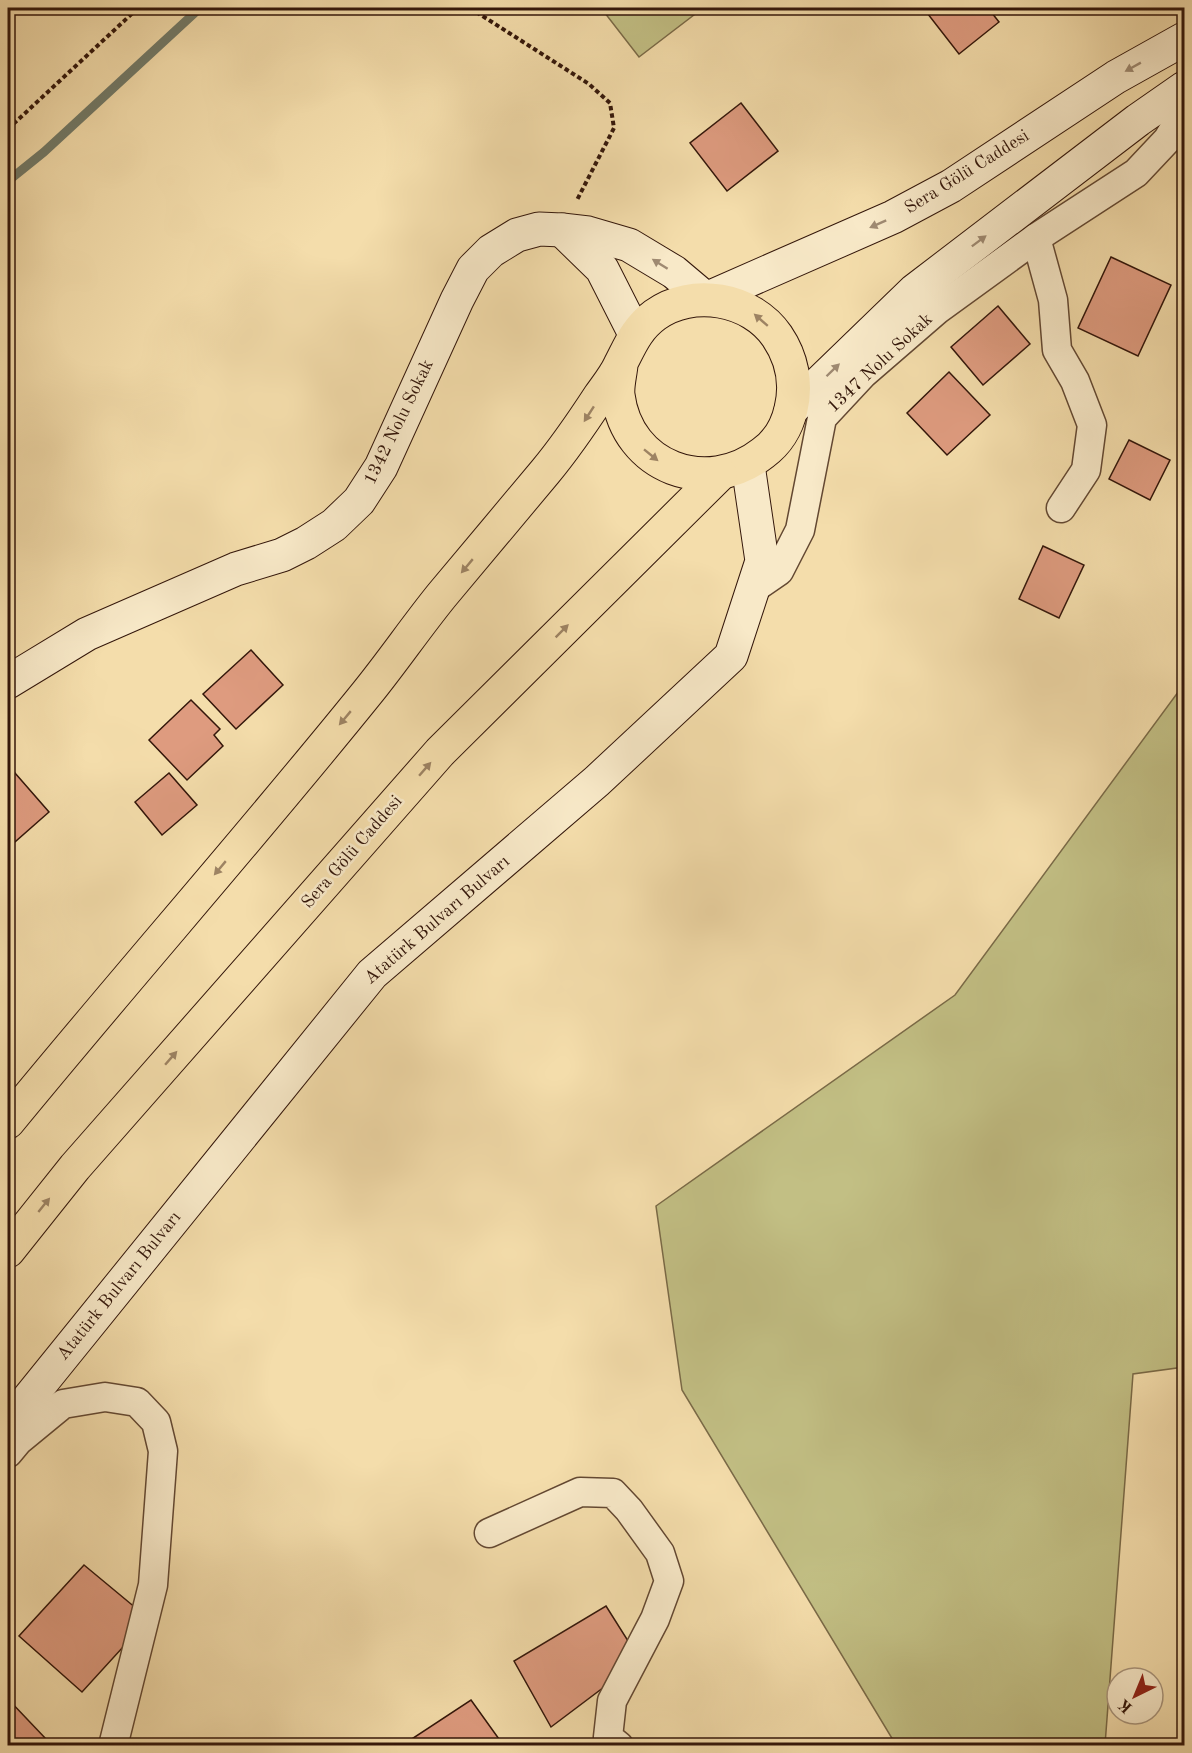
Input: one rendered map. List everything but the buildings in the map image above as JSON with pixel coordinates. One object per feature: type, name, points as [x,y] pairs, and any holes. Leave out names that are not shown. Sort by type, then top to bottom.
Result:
[{"type":"main road","name":"Sera Gölü Caddesi","points":[[8,1122],[368,692],[440,597],[571,440],[621,365],[635,334],[655,315],[679,303],[706,299],[733,303],[757,315],[776,334],[789,357],[794,384],[791,410],[784,430],[772,447],[734,470],[440,752],[75,1167],[8,1251]]},
{"type":"main road","name":"Sera Gölü Caddesi","points":[[621,365],[618,394],[625,422],[641,446],[664,465],[691,474],[734,470]]},
{"type":"street","name":"Sera Gölü Caddesi","points":[[706,299],[893,217],[951,186],[1116,77],[1185,39]]},
{"type":"street","name":"Sera Gölü Caddesi","points":[[791,410],[914,291],[1138,120],[1185,88]]},
{"type":"street","name":"1347 Nolu Sokak","points":[[753,589],[779,571],[800,530],[822,418],[863,374],[937,310],[1036,238],[1136,173],[1168,139],[1185,112]]},
{"type":"street","name":"1342 Nolu Sokak","points":[[8,682],[87,634],[236,569],[282,555],[334,525],[359,501],[381,467],[473,269],[491,251],[517,235],[539,229],[562,230],[588,233],[629,244],[674,272],[706,299]]},
{"type":"street","points":[[562,230],[602,269],[635,334]]},
{"type":"street","points":[[1036,238],[1053,300],[1057,350],[1075,381],[1092,425],[1086,470],[1061,508]]},
{"type":"street","name":"Atatürk Bulvarı Bulvarı","points":[[8,1424],[203,1180],[372,974],[597,781],[731,656],[762,561],[734,470]]},
{"type":"street","points":[[8,1453],[18,1441],[63,1404],[105,1397],[137,1402],[156,1422],[163,1451],[153,1585],[113,1746]]},
{"type":"street","points":[[489,1533],[579,1492],[613,1493],[629,1510],[660,1553],[669,1581],[655,1619],[612,1701],[608,1737],[619,1746]]},
{"type":"path","points":[[8,129],[138,8]]},
{"type":"path","points":[[470,8],[589,84],[610,103],[614,128],[562,230]]},
{"type":"shaded area","points":[[601,8],[703,8],[639,57]]},
{"type":"shaded area","points":[[1184,684],[1184,1367],[1133,1374],[1111,1666],[1105,1666],[1105,1745],[896,1745],[682,1390],[656,1206],[955,995]]},
{"type":"waterway","points":[[8,181],[44,152],[200,8]]}]
